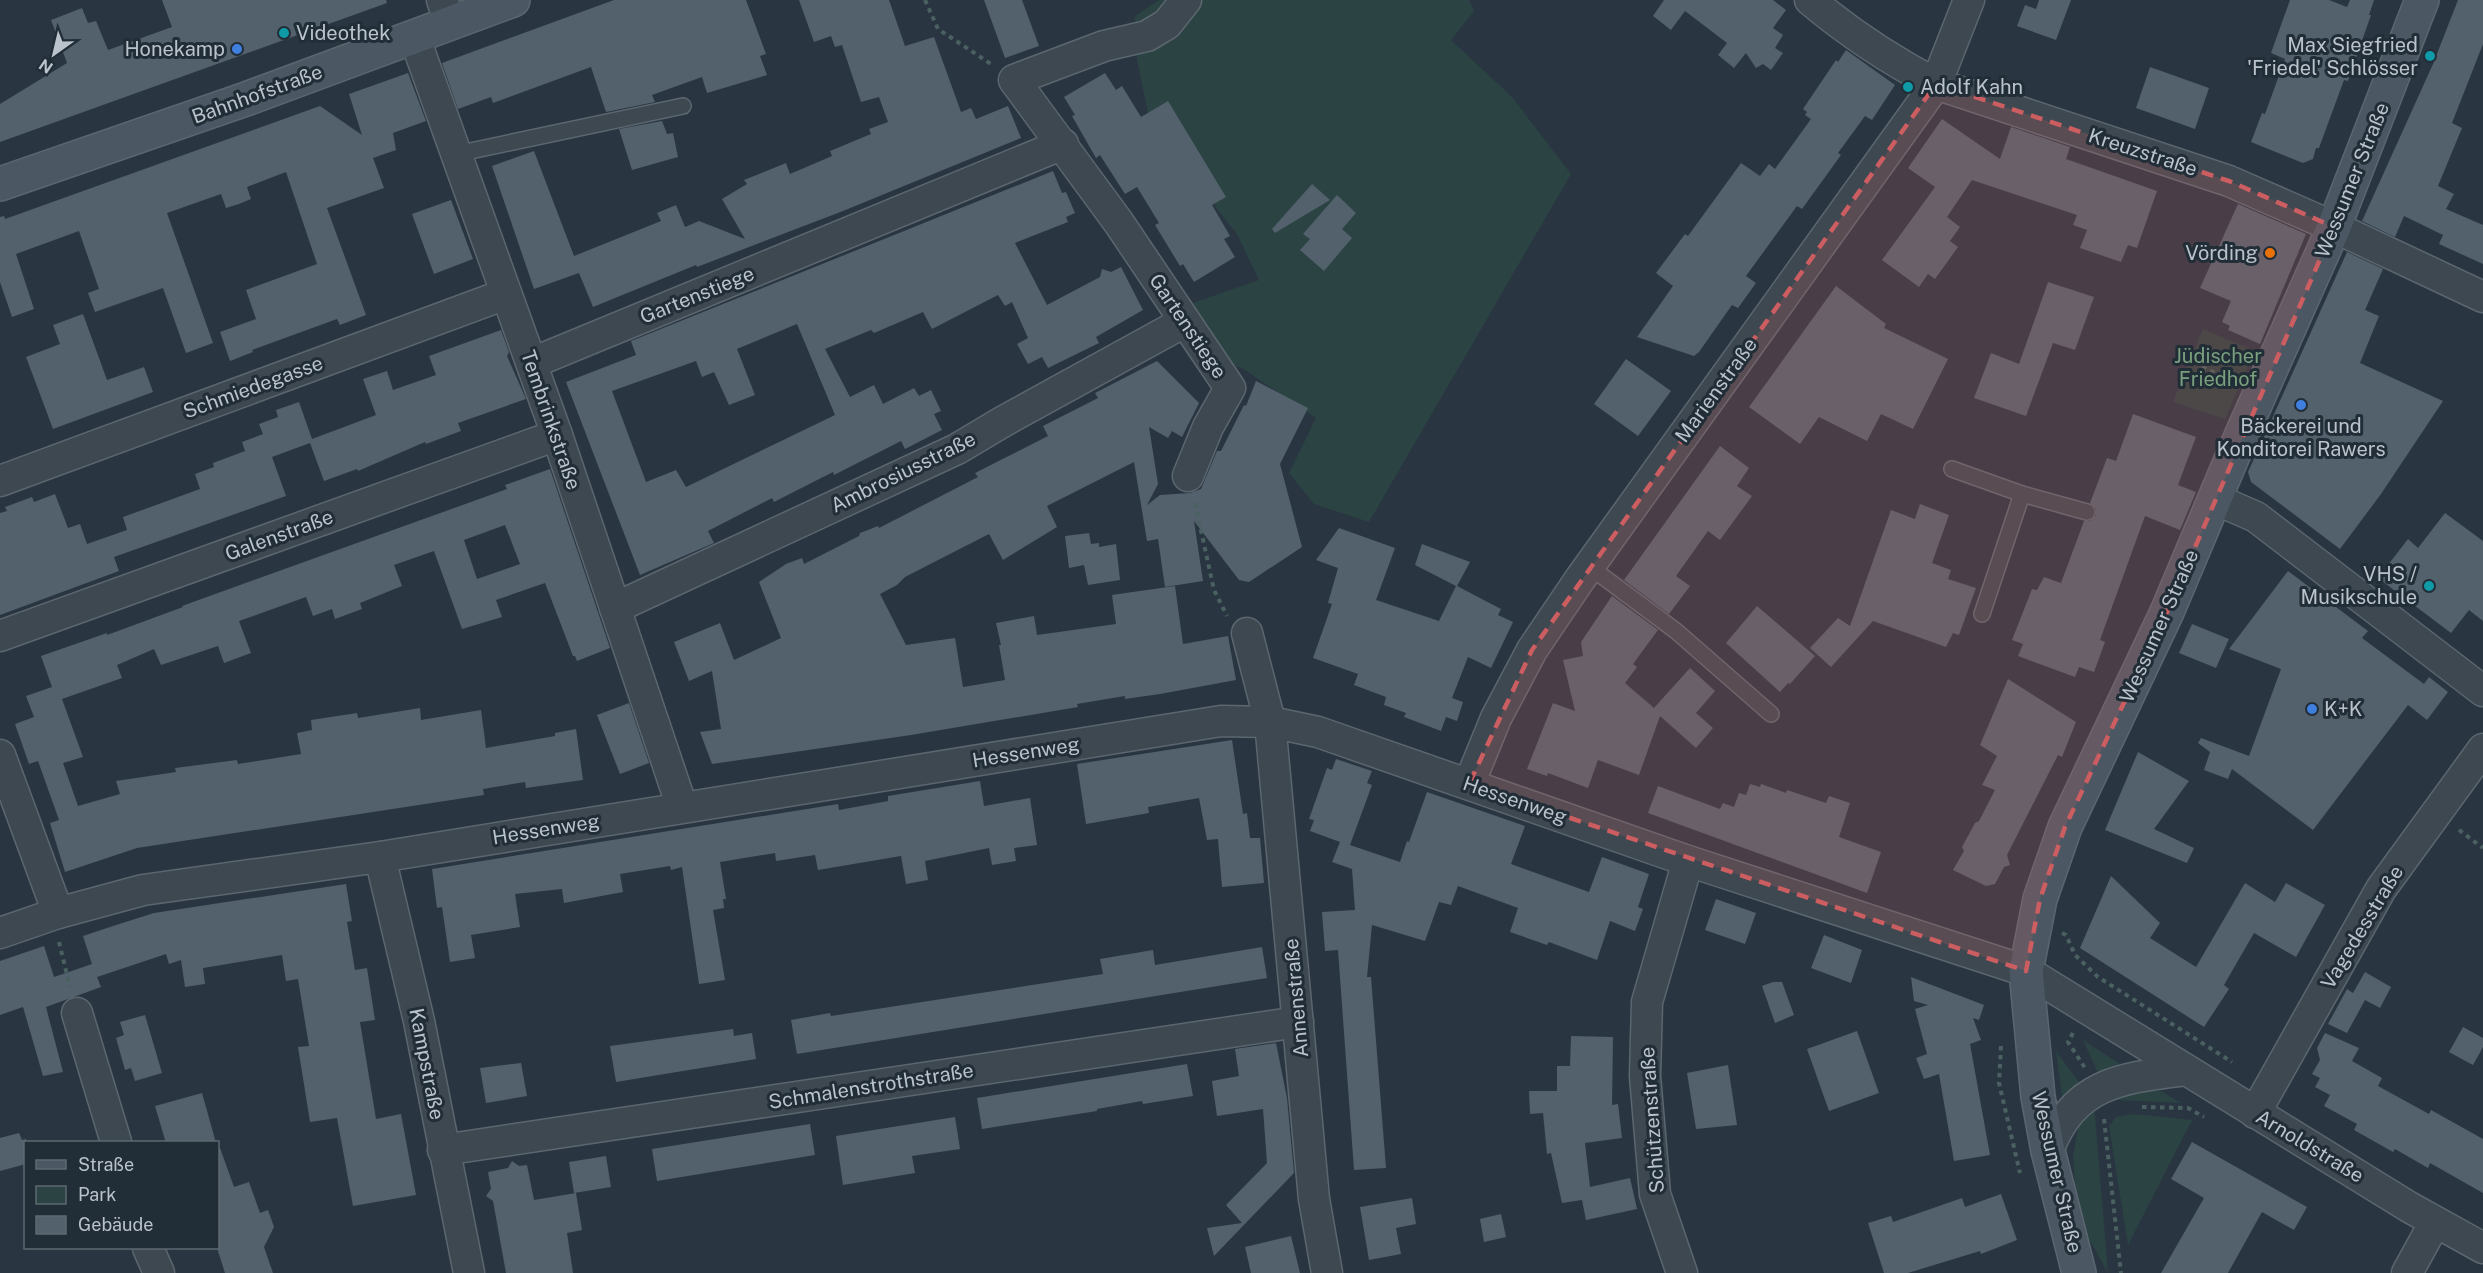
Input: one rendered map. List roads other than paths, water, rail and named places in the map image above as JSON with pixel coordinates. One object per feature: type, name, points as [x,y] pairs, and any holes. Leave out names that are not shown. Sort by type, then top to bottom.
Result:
[{"type":"street","name":"Bahnhofstraße","points":[[0,184],[246,99],[414,36],[446,11],[513,0]]},
{"type":"street","name":"Gartenstiege","points":[[1186,0],[1167,24],[1147,36],[1104,46],[1014,80],[1119,223],[1230,388],[1208,427],[1188,477]]},
{"type":"street","name":"Kreuzstraße","points":[[1810,0],[1865,40],[1936,84],[2229,181],[2483,297]]},
{"type":"street","name":"Marienstraße","points":[[1469,784],[1496,718],[1532,650],[1936,84],[1969,0]]},
{"type":"street","name":"Wessumer Straße","points":[[2079,1273],[2048,1151],[2038,1097],[2026,971],[2040,899],[2065,827],[2167,612],[2334,227],[2422,0]]},
{"type":"street","name":"Tembrinkstraße","points":[[414,36],[532,363],[682,807]]},
{"type":"street","name":"Gartenstiege","points":[[532,363],[1063,144]]},
{"type":"street","name":"Schmiedegasse","points":[[0,480],[506,294]]},
{"type":"street","name":"Ambrosiusstraße","points":[[615,608],[957,449],[1184,322]]},
{"type":"street","name":"Galenstraße","points":[[0,636],[557,435]]},
{"type":"street","points":[[2215,499],[2256,517],[2483,691]]},
{"type":"street","points":[[1247,633],[1270,722]]},
{"type":"street","name":"Hessenweg","points":[[0,933],[58,913],[144,890],[380,857],[1221,722],[1270,722],[1318,732],[1688,861],[2026,971]]},
{"type":"street","name":"Annenstraße","points":[[1270,722],[1314,1199],[1327,1273]]},
{"type":"street","name":"Vagedesstraße","points":[[2256,1113],[2381,890],[2483,749]]},
{"type":"street","points":[[0,755],[58,913]]},
{"type":"street","name":"Kampstraße","points":[[380,857],[419,1021],[469,1273]]},
{"type":"street","name":"Schützenstraße","points":[[1682,1273],[1656,1194],[1644,1076],[1647,1002],[1688,861]]},
{"type":"street","name":"Arnoldstraße","points":[[2026,971],[2435,1222],[2483,1248]]},
{"type":"street","points":[[77,1013],[115,1141]]},
{"type":"street","name":"Schmalenstrothstraße","points":[[443,1150],[1298,1022]]},
{"type":"street","points":[[2048,1151],[2057,1127],[2070,1110],[2090,1094],[2128,1080],[2186,1070]]},
{"type":"street","points":[[2407,1273],[2435,1222]]},
{"type":"street","points":[[148,1249],[159,1273]]},
{"type":"lane","points":[[456,154],[682,106]]},
{"type":"lane","points":[[1952,469],[2022,494],[2087,512]]},
{"type":"lane","points":[[1982,614],[2022,494]]},
{"type":"lane","points":[[1590,567],[1676,631],[1771,714]]},
{"type":"place","name":"Videothek","points":[[284,33]]},
{"type":"place","name":"Honekamp","points":[[237,49]]},
{"type":"place","name":"Max Siegfried 'Friedel' Schlösser","points":[[2430,56]]},
{"type":"place","name":"Adolf Kahn","points":[[1908,87]]},
{"type":"place","name":"Vörding","points":[[2270,253]]},
{"type":"place","name":"Bäckerei und Konditorei Rawers","points":[[2301,405]]},
{"type":"place","name":"VHS / Musikschule","points":[[2429,586]]},
{"type":"place","name":"K+K","points":[[2312,709]]},
{"type":"park label","name":"Jüdischer Friedhof","points":[[2218,368]]}]
